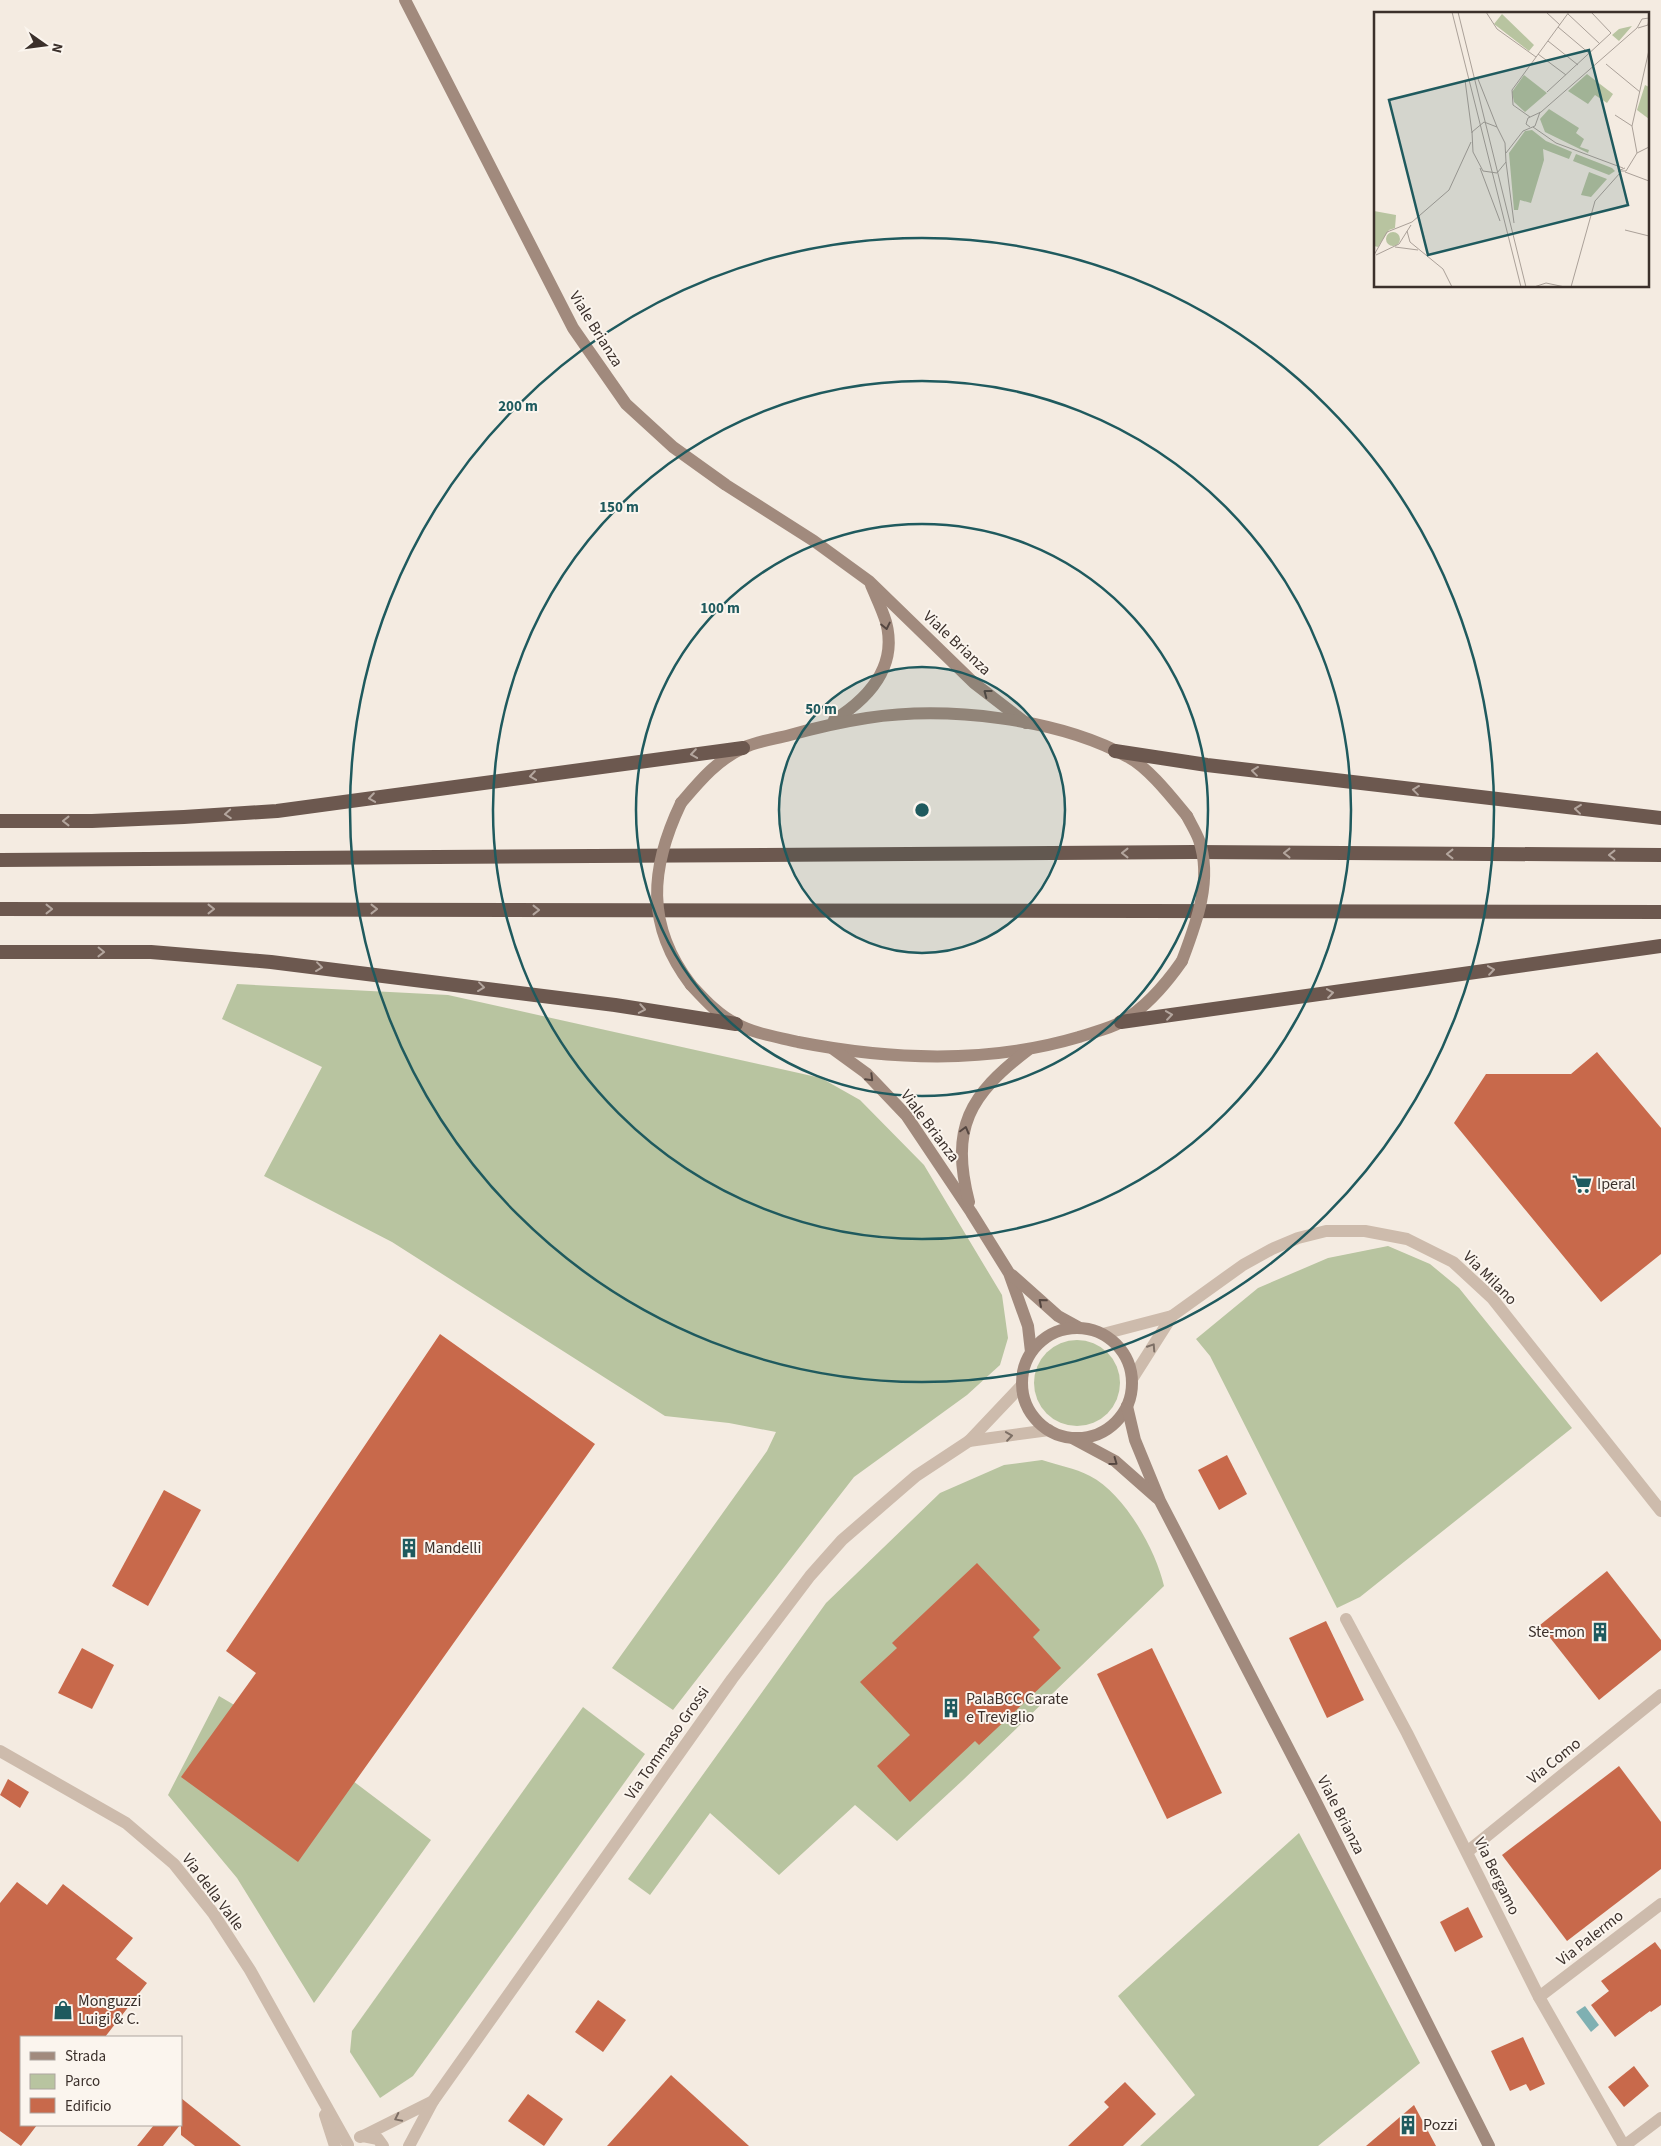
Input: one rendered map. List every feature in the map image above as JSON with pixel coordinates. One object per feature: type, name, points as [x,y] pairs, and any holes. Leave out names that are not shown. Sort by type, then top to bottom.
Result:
[{"type":"highway","points":[[0,821],[101,821],[276,810],[743,748]]},
{"type":"highway","points":[[1115,750],[1207,765],[1661,818]]},
{"type":"highway","points":[[0,860],[1194,852],[1661,855]]},
{"type":"highway","points":[[0,909],[1661,912]]},
{"type":"highway","points":[[1121,1022],[1661,946]]},
{"type":"highway","points":[[0,952],[151,952],[271,962],[615,1005],[736,1024]]},
{"type":"main road","name":"Viale Brianza","points":[[405,0],[573,328],[626,404],[673,447],[726,485],[814,541],[869,581],[974,683],[1026,723]]},
{"type":"main road","points":[[826,725],[853,709],[866,697],[878,681],[883,668],[887,653],[888,637],[886,622],[869,581]]},
{"type":"main road","points":[[929,714],[970,716],[1026,723],[1072,733],[1099,742],[1131,758],[1159,784],[1187,816],[1199,841],[1203,867],[1202,899],[1194,929],[1182,961],[1166,984],[1144,1005],[1121,1022],[1066,1040],[1029,1049],[994,1054],[934,1057],[832,1048],[780,1038],[736,1024],[714,1007],[691,985],[679,970],[661,931],[657,904],[658,872],[669,827],[681,803],[713,768],[743,748],[826,725],[869,717],[929,714]]},
{"type":"main road","name":"Viale Brianza","points":[[832,1048],[866,1073],[906,1115],[971,1212],[1009,1273],[1028,1326],[1031,1352]]},
{"type":"main road","name":"Viale Brianza","points":[[971,1212],[962,1175],[961,1152],[964,1130],[974,1105],[987,1085],[1004,1068],[1029,1049]]},
{"type":"main road","name":"Viale Brianza","points":[[1009,1273],[1058,1316],[1078,1327]]},
{"type":"main road","points":[[1078,1327],[1091,1329],[1103,1334],[1118,1345],[1128,1361],[1132,1378],[1131,1393],[1127,1406],[1118,1420],[1104,1431],[1089,1437],[1072,1438],[1050,1430],[1030,1412],[1024,1399],[1022,1385],[1024,1368],[1031,1352],[1051,1334],[1064,1329],[1078,1327]]},
{"type":"main road","name":"Viale Brianza","points":[[1127,1406],[1135,1440],[1160,1501],[1313,1796],[1489,2146]]},
{"type":"main road","name":"Viale Brianza","points":[[1072,1438],[1114,1461],[1160,1501]]},
{"type":"street","name":"Via Milano","points":[[1103,1334],[1172,1316],[1243,1265],[1272,1249],[1298,1238],[1326,1231],[1365,1231],[1407,1239],[1452,1262],[1492,1298],[1661,1510]]},
{"type":"street","name":"Via Milano","points":[[1132,1378],[1172,1316]]},
{"type":"street","name":"Via Tommaso Grossi","points":[[409,2146],[433,2101],[732,1679],[810,1576],[842,1540],[916,1476],[969,1441],[1022,1385]]},
{"type":"street","name":"Via Tommaso Grossi","points":[[969,1441],[1050,1430]]},
{"type":"street","name":"Via Bergamo","points":[[1346,1618],[1407,1733],[1539,1998],[1624,2146]]},
{"type":"street","name":"Via Como","points":[[1467,1852],[1661,1695]]},
{"type":"street","name":"Via della Valle","points":[[0,1751],[126,1823],[174,1864],[213,1913],[250,1970],[318,2092],[343,2146]]},
{"type":"street","name":"Via Palermo","points":[[1539,1998],[1661,1904]]},
{"type":"street","points":[[343,2146],[433,2101]]},
{"type":"street","points":[[1624,2146],[1661,2118]]},
{"type":"street","points":[[362,2136],[378,2139],[383,2146]]},
{"type":"green space","points":[[237,984],[448,995],[821,1078],[860,1100],[924,1165],[1002,1295],[1008,1338],[1000,1365],[967,1395],[854,1477],[673,1710],[612,1668],[767,1451],[776,1432],[729,1423],[665,1416],[392,1242],[264,1176],[322,1067],[222,1019]]},
{"type":"green space","points":[[1388,1246],[1430,1264],[1459,1288],[1572,1428],[1360,1597],[1337,1608],[1210,1356],[1196,1339],[1258,1288],[1328,1258]]},
{"type":"green space","points":[[1077,1340],[1093,1344],[1107,1353],[1116,1367],[1120,1383],[1116,1399],[1107,1413],[1093,1422],[1077,1426],[1061,1422],[1047,1413],[1038,1399],[1034,1383],[1038,1367],[1047,1353],[1061,1344]]},
{"type":"green space","points":[[1042,1460],[1084,1473],[1103,1484],[1115,1495],[1137,1524],[1146,1540],[1154,1556],[1164,1586],[897,1841],[855,1805],[779,1875],[710,1813],[650,1895],[628,1879],[826,1603],[940,1493],[1004,1465]]},
{"type":"green space","points":[[219,1696],[316,1753],[431,1840],[314,2003],[237,1878],[168,1795]]},
{"type":"green space","points":[[583,1707],[645,1754],[413,2076],[380,2098],[350,2052],[352,2031]]},
{"type":"green space","points":[[1299,1833],[1420,2063],[1318,2146],[1140,2146],[1195,2095],[1118,1996]]},
{"type":"water","points":[[1585,2006],[1599,2025],[1591,2032],[1576,2012]]},
{"type":"building","name":"Iperal","points":[[1597,1052],[1661,1128],[1661,1254],[1601,1302],[1454,1123],[1486,1074],[1571,1074]]},
{"type":"building","name":"Mandelli","points":[[440,1334],[595,1444],[298,1862],[181,1777],[256,1673],[226,1651]]},
{"type":"building","points":[[1227,1455],[1247,1494],[1219,1510],[1198,1470]]},
{"type":"building","points":[[164,1490],[201,1510],[148,1606],[112,1586]]},
{"type":"building","name":"PalaBCC Carate e Treviglio","points":[[977,1563],[1040,1630],[1033,1637],[1061,1668],[979,1745],[975,1741],[910,1802],[877,1766],[910,1735],[860,1682],[897,1648],[892,1643]]},
{"type":"building","name":"Ste-mon","points":[[1607,1571],[1661,1640],[1661,1650],[1599,1700],[1540,1625]]},
{"type":"building","points":[[1326,1621],[1364,1700],[1327,1718],[1289,1638]]},
{"type":"building","points":[[82,1648],[114,1665],[92,1709],[58,1693]]},
{"type":"building","points":[[1152,1648],[1222,1793],[1167,1819],[1097,1674]]},
{"type":"building","points":[[1619,1766],[1661,1822],[1661,1869],[1567,1941],[1502,1855]]},
{"type":"building","points":[[8,1779],[29,1792],[20,1808],[0,1795]]},
{"type":"building","name":"Monguzzi Luigi & C.","points":[[17,1882],[47,1905],[63,1884],[133,1938],[116,1959],[147,1983],[106,2036],[20,2036],[20,2126],[36,2126],[21,2146],[0,2131],[0,1903]]},
{"type":"building","points":[[1468,1907],[1483,1937],[1455,1952],[1440,1922]]},
{"type":"building","points":[[1655,1942],[1661,1950],[1661,2005],[1615,2037],[1591,2005],[1609,1991],[1601,1981]]},
{"type":"building","points":[[598,2000],[626,2020],[603,2052],[575,2032]]},
{"type":"building","points":[[1523,2037],[1545,2084],[1530,2091],[1526,2084],[1510,2091],[1491,2051]]},
{"type":"building","points":[[1634,2066],[1649,2086],[1624,2107],[1608,2087]]},
{"type":"building","points":[[671,2075],[749,2146],[607,2146]]},
{"type":"building","points":[[1125,2082],[1156,2114],[1123,2146],[1068,2146],[1109,2107],[1104,2102]]},
{"type":"building","points":[[528,2094],[563,2119],[544,2146],[508,2121]]},
{"type":"building","points":[[182,2099],[241,2146],[195,2146],[181,2135]]},
{"type":"building","name":"Pozzi","points":[[1414,2105],[1436,2146],[1366,2146]]},
{"type":"building","points":[[153,2126],[179,2126],[163,2146],[137,2146]]},
{"type":"place","name":"Iperal","points":[[1582,1184]]},
{"type":"place","name":"Mandelli","points":[[409,1548]]},
{"type":"place","name":"Ste-mon","points":[[1600,1632]]},
{"type":"place","name":"PalaBCC Carate e Treviglio","points":[[951,1708]]},
{"type":"place","name":"Monguzzi Luigi & C.","points":[[63,2010]]},
{"type":"place","name":"Pozzi","points":[[1408,2125]]}]
